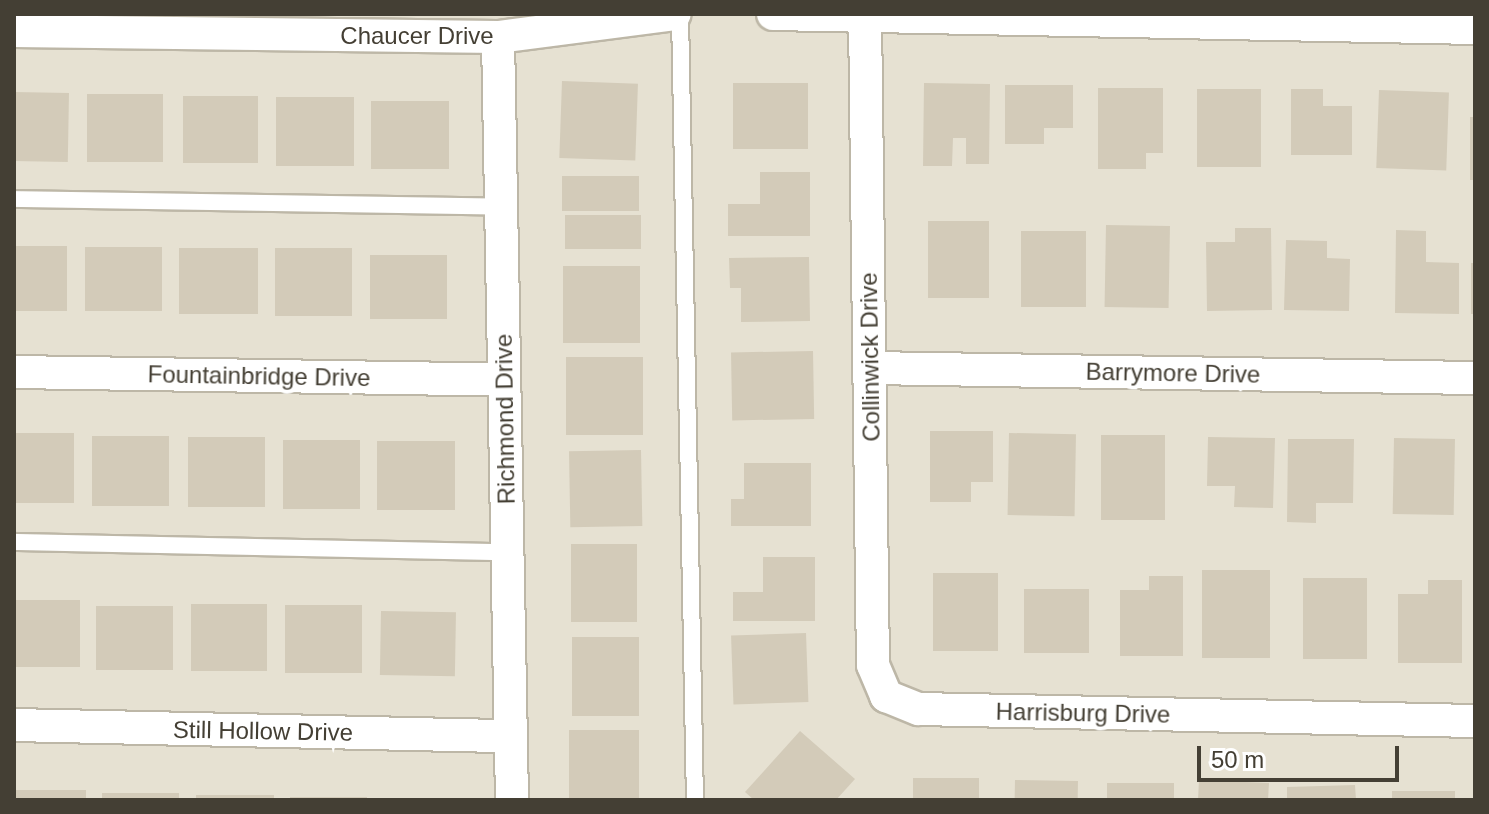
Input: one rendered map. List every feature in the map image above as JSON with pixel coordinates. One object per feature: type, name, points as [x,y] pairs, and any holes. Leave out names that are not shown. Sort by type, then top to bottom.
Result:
[{"type":"street","name":"Chaucer Drive","points":[[14,31],[498,37],[567,22],[677,14]]},
{"type":"street","points":[[773,14],[1224,18],[1475,28]]},
{"type":"street","name":"Collinwick Drive","points":[[865,14],[873,665],[886,696]]},
{"type":"street","name":"Richmond Drive","points":[[498,37],[512,800]]},
{"type":"street","name":"Barrymore Drive","points":[[870,368],[1475,378]]},
{"type":"street","name":"Fountainbridge Drive","points":[[14,372],[504,380]]},
{"type":"street","name":"Harrisburg Drive","points":[[886,696],[919,709],[1475,721]]},
{"type":"street","name":"Still Hollow Drive","points":[[14,725],[511,736]]},
{"type":"lane","points":[[677,14],[695,800]]},
{"type":"lane","points":[[14,199],[501,207]]},
{"type":"lane","points":[[14,542],[508,552]]},
{"type":"shaded area","points":[[14,14],[1475,14],[1475,800],[14,800]]},
{"type":"building","points":[[562,81],[638,84],[635,161],[559,158]]},
{"type":"building","points":[[733,83],[808,83],[808,149],[733,149]]},
{"type":"building","points":[[924,83],[990,84],[989,164],[966,164],[966,138],[953,138],[952,166],[923,166]]},
{"type":"building","points":[[1005,85],[1073,85],[1073,128],[1044,128],[1044,144],[1005,144]]},
{"type":"building","points":[[1098,88],[1163,88],[1163,153],[1146,153],[1146,169],[1098,169]]},
{"type":"building","points":[[1197,89],[1261,89],[1261,167],[1197,167]]},
{"type":"building","points":[[1291,89],[1323,89],[1323,106],[1352,106],[1352,155],[1291,155]]},
{"type":"building","points":[[1379,90],[1449,92],[1446,170],[1376,168]]},
{"type":"building","points":[[14,92],[69,93],[68,162],[14,161]]},
{"type":"building","points":[[87,94],[163,94],[163,162],[87,162]]},
{"type":"building","points":[[183,96],[258,96],[258,163],[183,163]]},
{"type":"building","points":[[276,97],[354,97],[354,166],[276,166]]},
{"type":"building","points":[[371,101],[449,101],[449,169],[371,169]]},
{"type":"building","points":[[1470,117],[1475,117],[1475,180],[1470,180]]},
{"type":"building","points":[[760,172],[810,172],[810,236],[728,236],[728,204],[760,204]]},
{"type":"building","points":[[562,176],[639,176],[639,211],[562,211]]},
{"type":"building","points":[[565,215],[641,215],[641,249],[565,249]]},
{"type":"building","points":[[928,221],[989,221],[989,298],[928,298]]},
{"type":"building","points":[[1106,225],[1170,226],[1169,308],[1105,307]]},
{"type":"building","points":[[1235,228],[1271,228],[1272,310],[1207,311],[1206,242],[1235,242]]},
{"type":"building","points":[[1396,230],[1426,231],[1426,262],[1459,263],[1459,314],[1395,313]]},
{"type":"building","points":[[1021,231],[1086,231],[1086,307],[1021,307]]},
{"type":"building","points":[[1286,240],[1327,241],[1327,258],[1350,259],[1349,311],[1284,310]]},
{"type":"building","points":[[14,246],[67,246],[67,311],[14,311]]},
{"type":"building","points":[[85,247],[162,247],[162,311],[85,311]]},
{"type":"building","points":[[179,248],[258,248],[258,314],[179,314]]},
{"type":"building","points":[[275,248],[352,248],[352,316],[275,316]]},
{"type":"building","points":[[370,255],[447,255],[447,319],[370,319]]},
{"type":"building","points":[[809,257],[810,321],[741,322],[741,288],[730,288],[729,258]]},
{"type":"building","points":[[1471,263],[1475,263],[1475,314],[1471,314]]},
{"type":"building","points":[[563,266],[640,266],[640,343],[563,343]]},
{"type":"building","points":[[813,351],[814,419],[732,420],[731,352]]},
{"type":"building","points":[[566,357],[643,357],[643,435],[566,435]]},
{"type":"building","points":[[930,431],[993,431],[993,482],[971,482],[971,502],[930,502]]},
{"type":"building","points":[[14,433],[74,433],[74,503],[14,503]]},
{"type":"building","points":[[1009,433],[1076,434],[1075,516],[1008,515]]},
{"type":"building","points":[[1101,435],[1165,435],[1165,520],[1101,520]]},
{"type":"building","points":[[92,436],[169,436],[169,506],[92,506]]},
{"type":"building","points":[[188,437],[265,437],[265,507],[188,507]]},
{"type":"building","points":[[1208,437],[1275,438],[1273,508],[1234,507],[1235,486],[1207,486]]},
{"type":"building","points":[[1394,438],[1455,439],[1454,515],[1393,514]]},
{"type":"building","points":[[1288,439],[1354,439],[1353,503],[1316,503],[1316,523],[1287,522]]},
{"type":"building","points":[[283,440],[360,440],[360,509],[283,509]]},
{"type":"building","points":[[377,441],[455,441],[455,510],[377,510]]},
{"type":"building","points":[[641,450],[642,526],[570,527],[569,451]]},
{"type":"building","points":[[744,463],[811,463],[811,526],[731,526],[731,499],[744,499]]},
{"type":"building","points":[[571,544],[637,544],[637,622],[571,622]]},
{"type":"building","points":[[763,557],[815,557],[815,621],[733,621],[733,592],[763,592]]},
{"type":"building","points":[[1202,570],[1270,570],[1270,658],[1202,658]]},
{"type":"building","points":[[933,573],[998,573],[998,651],[933,651]]},
{"type":"building","points":[[1149,576],[1183,576],[1183,656],[1120,656],[1120,590],[1149,590]]},
{"type":"building","points":[[1303,578],[1367,578],[1367,659],[1303,659]]},
{"type":"building","points":[[1428,580],[1462,580],[1462,663],[1398,663],[1398,594],[1428,594]]},
{"type":"building","points":[[1024,589],[1089,589],[1089,653],[1024,653]]},
{"type":"building","points":[[14,600],[80,600],[80,667],[14,667]]},
{"type":"building","points":[[191,604],[267,604],[267,671],[191,671]]},
{"type":"building","points":[[285,605],[362,605],[362,673],[285,673]]},
{"type":"building","points":[[96,606],[173,606],[173,670],[96,670]]},
{"type":"building","points":[[381,611],[456,612],[455,676],[380,675]]},
{"type":"building","points":[[806,633],[808,702],[733,705],[731,636]]},
{"type":"building","points":[[572,637],[639,637],[639,716],[572,716]]},
{"type":"building","points":[[569,730],[639,730],[639,800],[569,800]]},
{"type":"building","points":[[800,731],[855,779],[836,800],[754,800],[745,792]]},
{"type":"building","points":[[913,778],[979,778],[979,800],[913,800]]},
{"type":"building","points":[[1015,780],[1078,781],[1078,800],[1015,800]]},
{"type":"building","points":[[1199,780],[1269,783],[1268,800],[1198,800]]},
{"type":"building","points":[[1107,783],[1174,783],[1174,800],[1107,800]]},
{"type":"building","points":[[1355,785],[1356,800],[1287,800],[1287,787]]},
{"type":"building","points":[[14,790],[86,790],[86,800],[14,800]]},
{"type":"building","points":[[1392,791],[1455,791],[1455,800],[1392,800]]},
{"type":"building","points":[[102,793],[179,793],[179,800],[102,800]]},
{"type":"building","points":[[196,795],[274,795],[274,800],[196,800]]},
{"type":"building","points":[[290,797],[367,797],[367,800],[290,800]]}]
